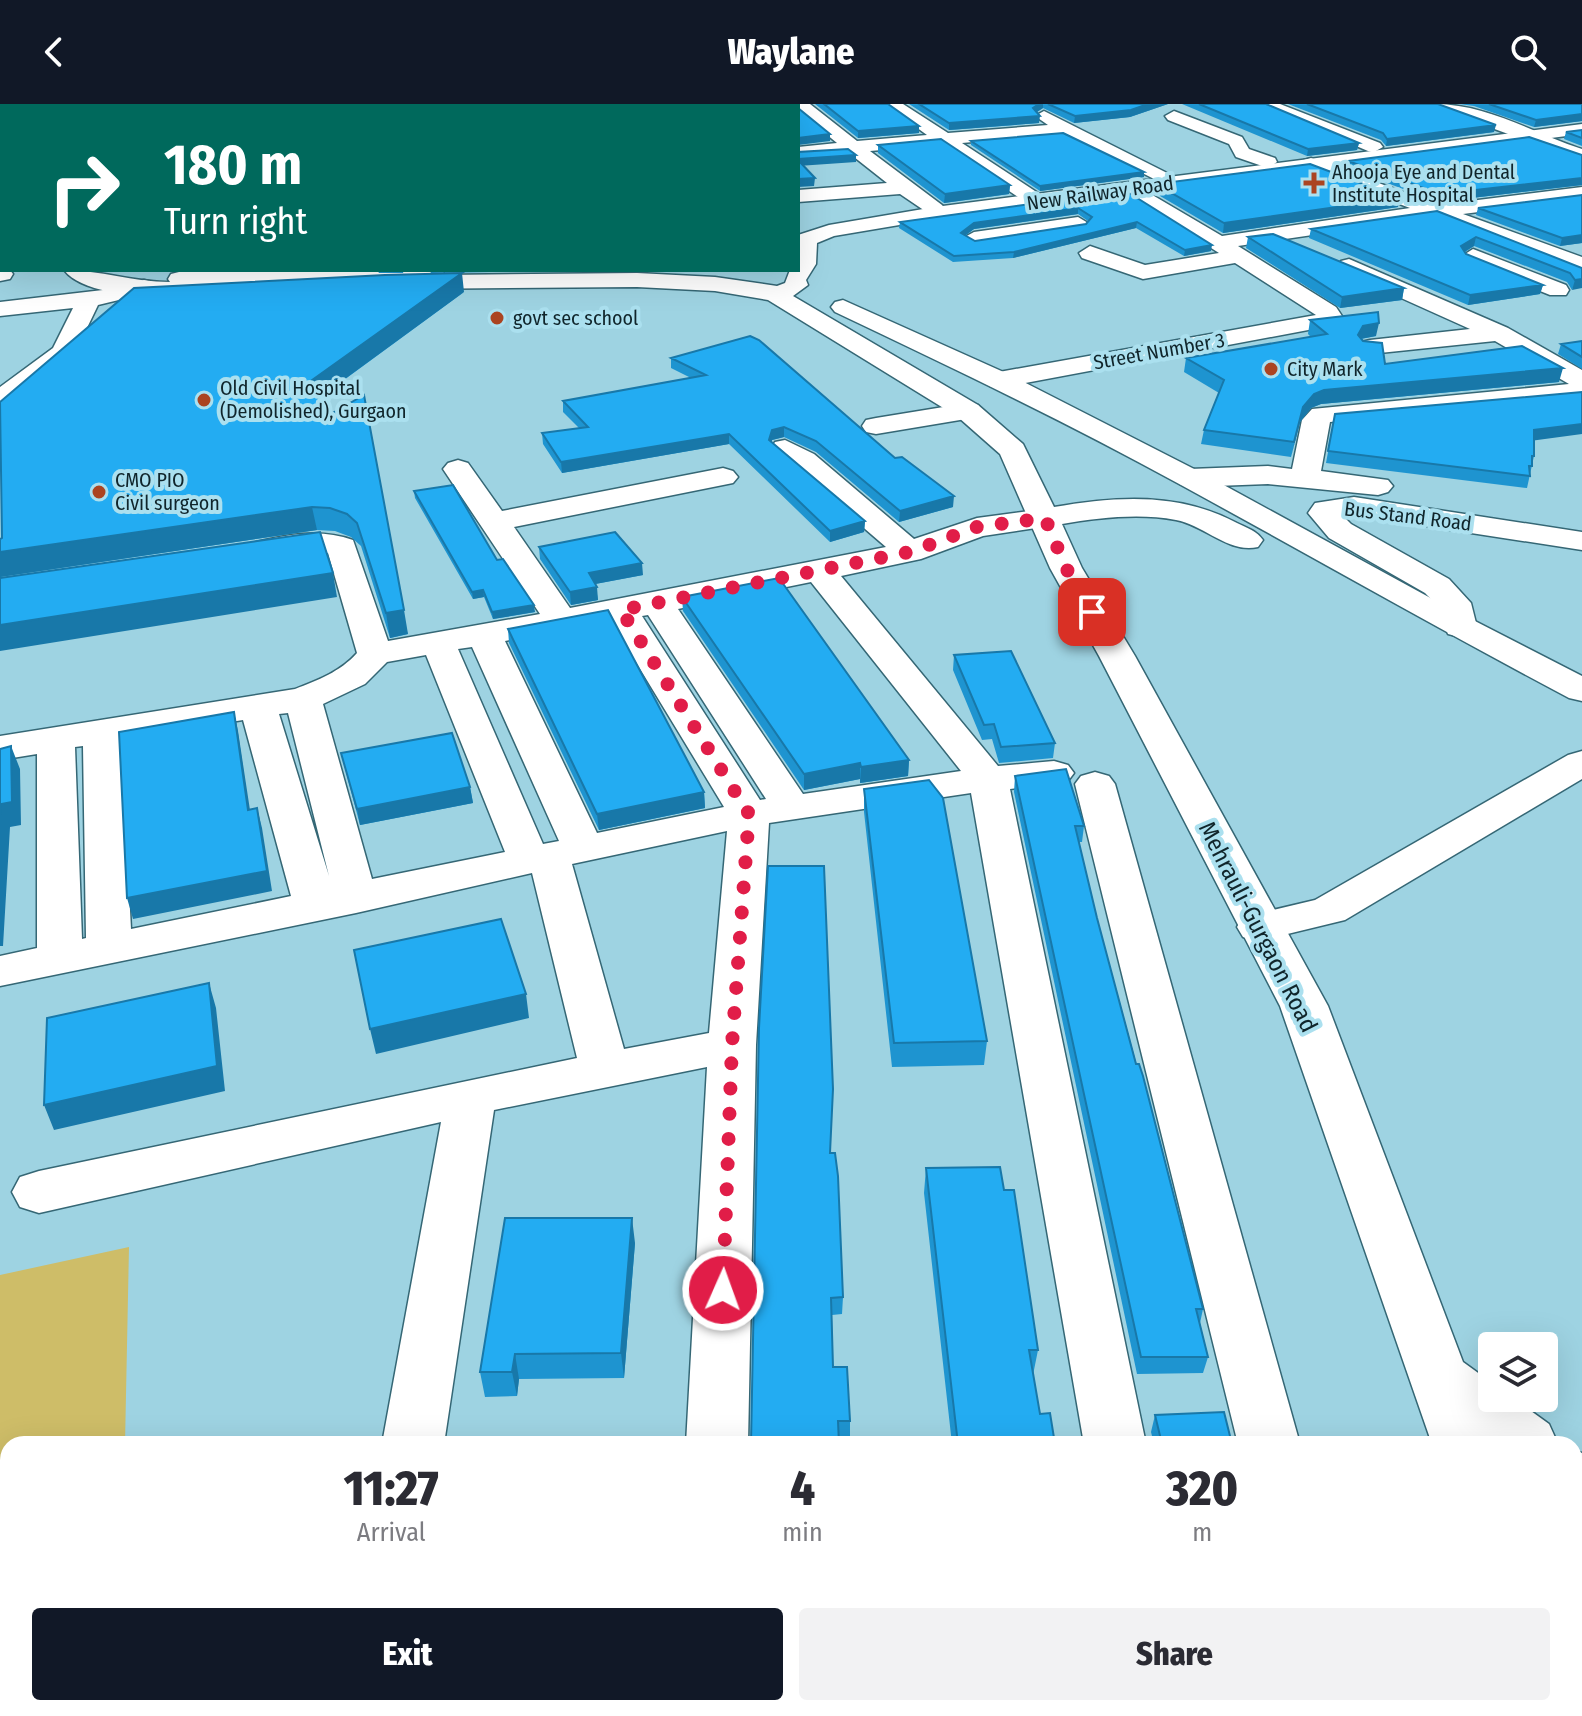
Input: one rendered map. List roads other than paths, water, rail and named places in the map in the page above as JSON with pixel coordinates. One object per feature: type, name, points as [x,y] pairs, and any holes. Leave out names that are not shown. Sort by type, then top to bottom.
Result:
[{"type":"street","points":[[1265,104],[1374,147]]},
{"type":"street","points":[[1443,104],[1513,127],[1534,135],[1542,142],[1582,155]]},
{"type":"street","points":[[894,105],[1031,197]]},
{"type":"street","points":[[802,109],[837,109]]},
{"type":"street","points":[[802,109],[935,211],[1003,256]]},
{"type":"street","points":[[1031,110],[1167,178]]},
{"type":"street","points":[[1174,116],[1236,141],[1242,153],[1268,162]]},
{"type":"street","name":"New Railway Road","points":[[800,268],[805,264],[806,240],[816,235],[935,211],[1513,127],[1582,120]]},
{"type":"street","points":[[800,152],[1069,128]]},
{"type":"street","name":"New Railway Road","points":[[800,230],[1582,129]]},
{"type":"street","points":[[1311,164],[1582,265]]},
{"type":"street","points":[[800,198],[904,188]]},
{"type":"street","points":[[1132,189],[1239,256]]},
{"type":"street","points":[[1218,243],[1378,218],[1582,193]]},
{"type":"street","points":[[1553,197],[1582,207]]},
{"type":"street","points":[[800,200],[823,225]]},
{"type":"street","points":[[1378,218],[1421,235]]},
{"type":"street","points":[[974,238],[1078,223]]},
{"type":"street","points":[[1273,234],[1442,305],[1499,333],[1582,381]]},
{"type":"street","points":[[1527,245],[1457,250],[1558,290]]},
{"type":"street","points":[[1090,253],[1143,272],[1239,256]]},
{"type":"street","name":"Street Number 3","points":[[993,377],[1331,317],[1239,256]]},
{"type":"street","points":[[80,272],[98,280],[144,287],[595,280],[744,282]]},
{"type":"street","points":[[124,272],[162,280],[388,272]]},
{"type":"street","points":[[692,272],[744,282],[755,293],[783,281],[993,377],[1190,478],[1424,608],[1582,690]]},
{"type":"street","name":"Mehrauli-Gurgaon Road","points":[[783,281],[968,411],[1013,450],[1066,568],[1117,656],[1259,927],[1304,1006],[1460,1436]]},
{"type":"street","points":[[0,309],[89,298],[144,287]]},
{"type":"street","points":[[0,396],[15,391],[64,352],[89,298]]},
{"type":"street","points":[[1395,311],[1442,305]]},
{"type":"street","points":[[1370,347],[1499,333]]},
{"type":"street","points":[[1305,477],[1316,420],[1322,415],[1337,411],[1582,391]]},
{"type":"street","points":[[876,426],[968,411]]},
{"type":"street","points":[[785,448],[910,552]]},
{"type":"street","points":[[458,469],[562,621]]},
{"type":"street","name":"Bus Stand Road","points":[[1190,478],[1237,475],[1305,477],[1582,517]]},
{"type":"street","points":[[494,522],[723,477]]},
{"type":"street","name":"Bus Stand Road","points":[[1460,627],[1454,603],[1437,586],[1340,531],[1323,513],[1326,509],[1354,506],[1582,541]]},
{"type":"street","points":[[375,654],[562,621],[910,552],[977,527],[1101,508],[1165,509],[1198,516],[1357,592],[1424,608]]},
{"type":"street","points":[[0,748],[303,699],[366,669],[375,654],[342,547],[317,542],[226,556]]},
{"type":"street","points":[[819,570],[988,779],[1113,1436]]},
{"type":"street","points":[[639,606],[771,811],[732,1045],[717,1436]]},
{"type":"street","points":[[484,634],[554,855],[605,1070]]},
{"type":"street","points":[[438,643],[554,855]]},
{"type":"street","points":[[303,699],[336,903]]},
{"type":"street","points":[[258,706],[336,903]]},
{"type":"street","points":[[102,732],[109,949]]},
{"type":"street","points":[[56,739],[60,959]]},
{"type":"street","points":[[1259,927],[1329,910],[1582,763]]},
{"type":"street","points":[[0,971],[771,811],[988,779],[1075,779],[1267,1436]]},
{"type":"street","points":[[39,1192],[471,1097],[732,1045]]},
{"type":"street","points":[[414,1436],[471,1097]]},
{"type":"street","points":[[1442,1380],[1516,1436]]},
{"type":"place","name":"Ahooja Eye and Dental Institute Hospital","points":[[1314,183]]},
{"type":"place","name":"govt sec school","points":[[497,318]]},
{"type":"place","name":"City Mark","points":[[1271,369]]},
{"type":"place","name":"Old Civil Hospital (Demolished), Gurgaon","points":[[204,400]]},
{"type":"place","name":"CMO PIO Civil surgeon","points":[[99,492]]}]
